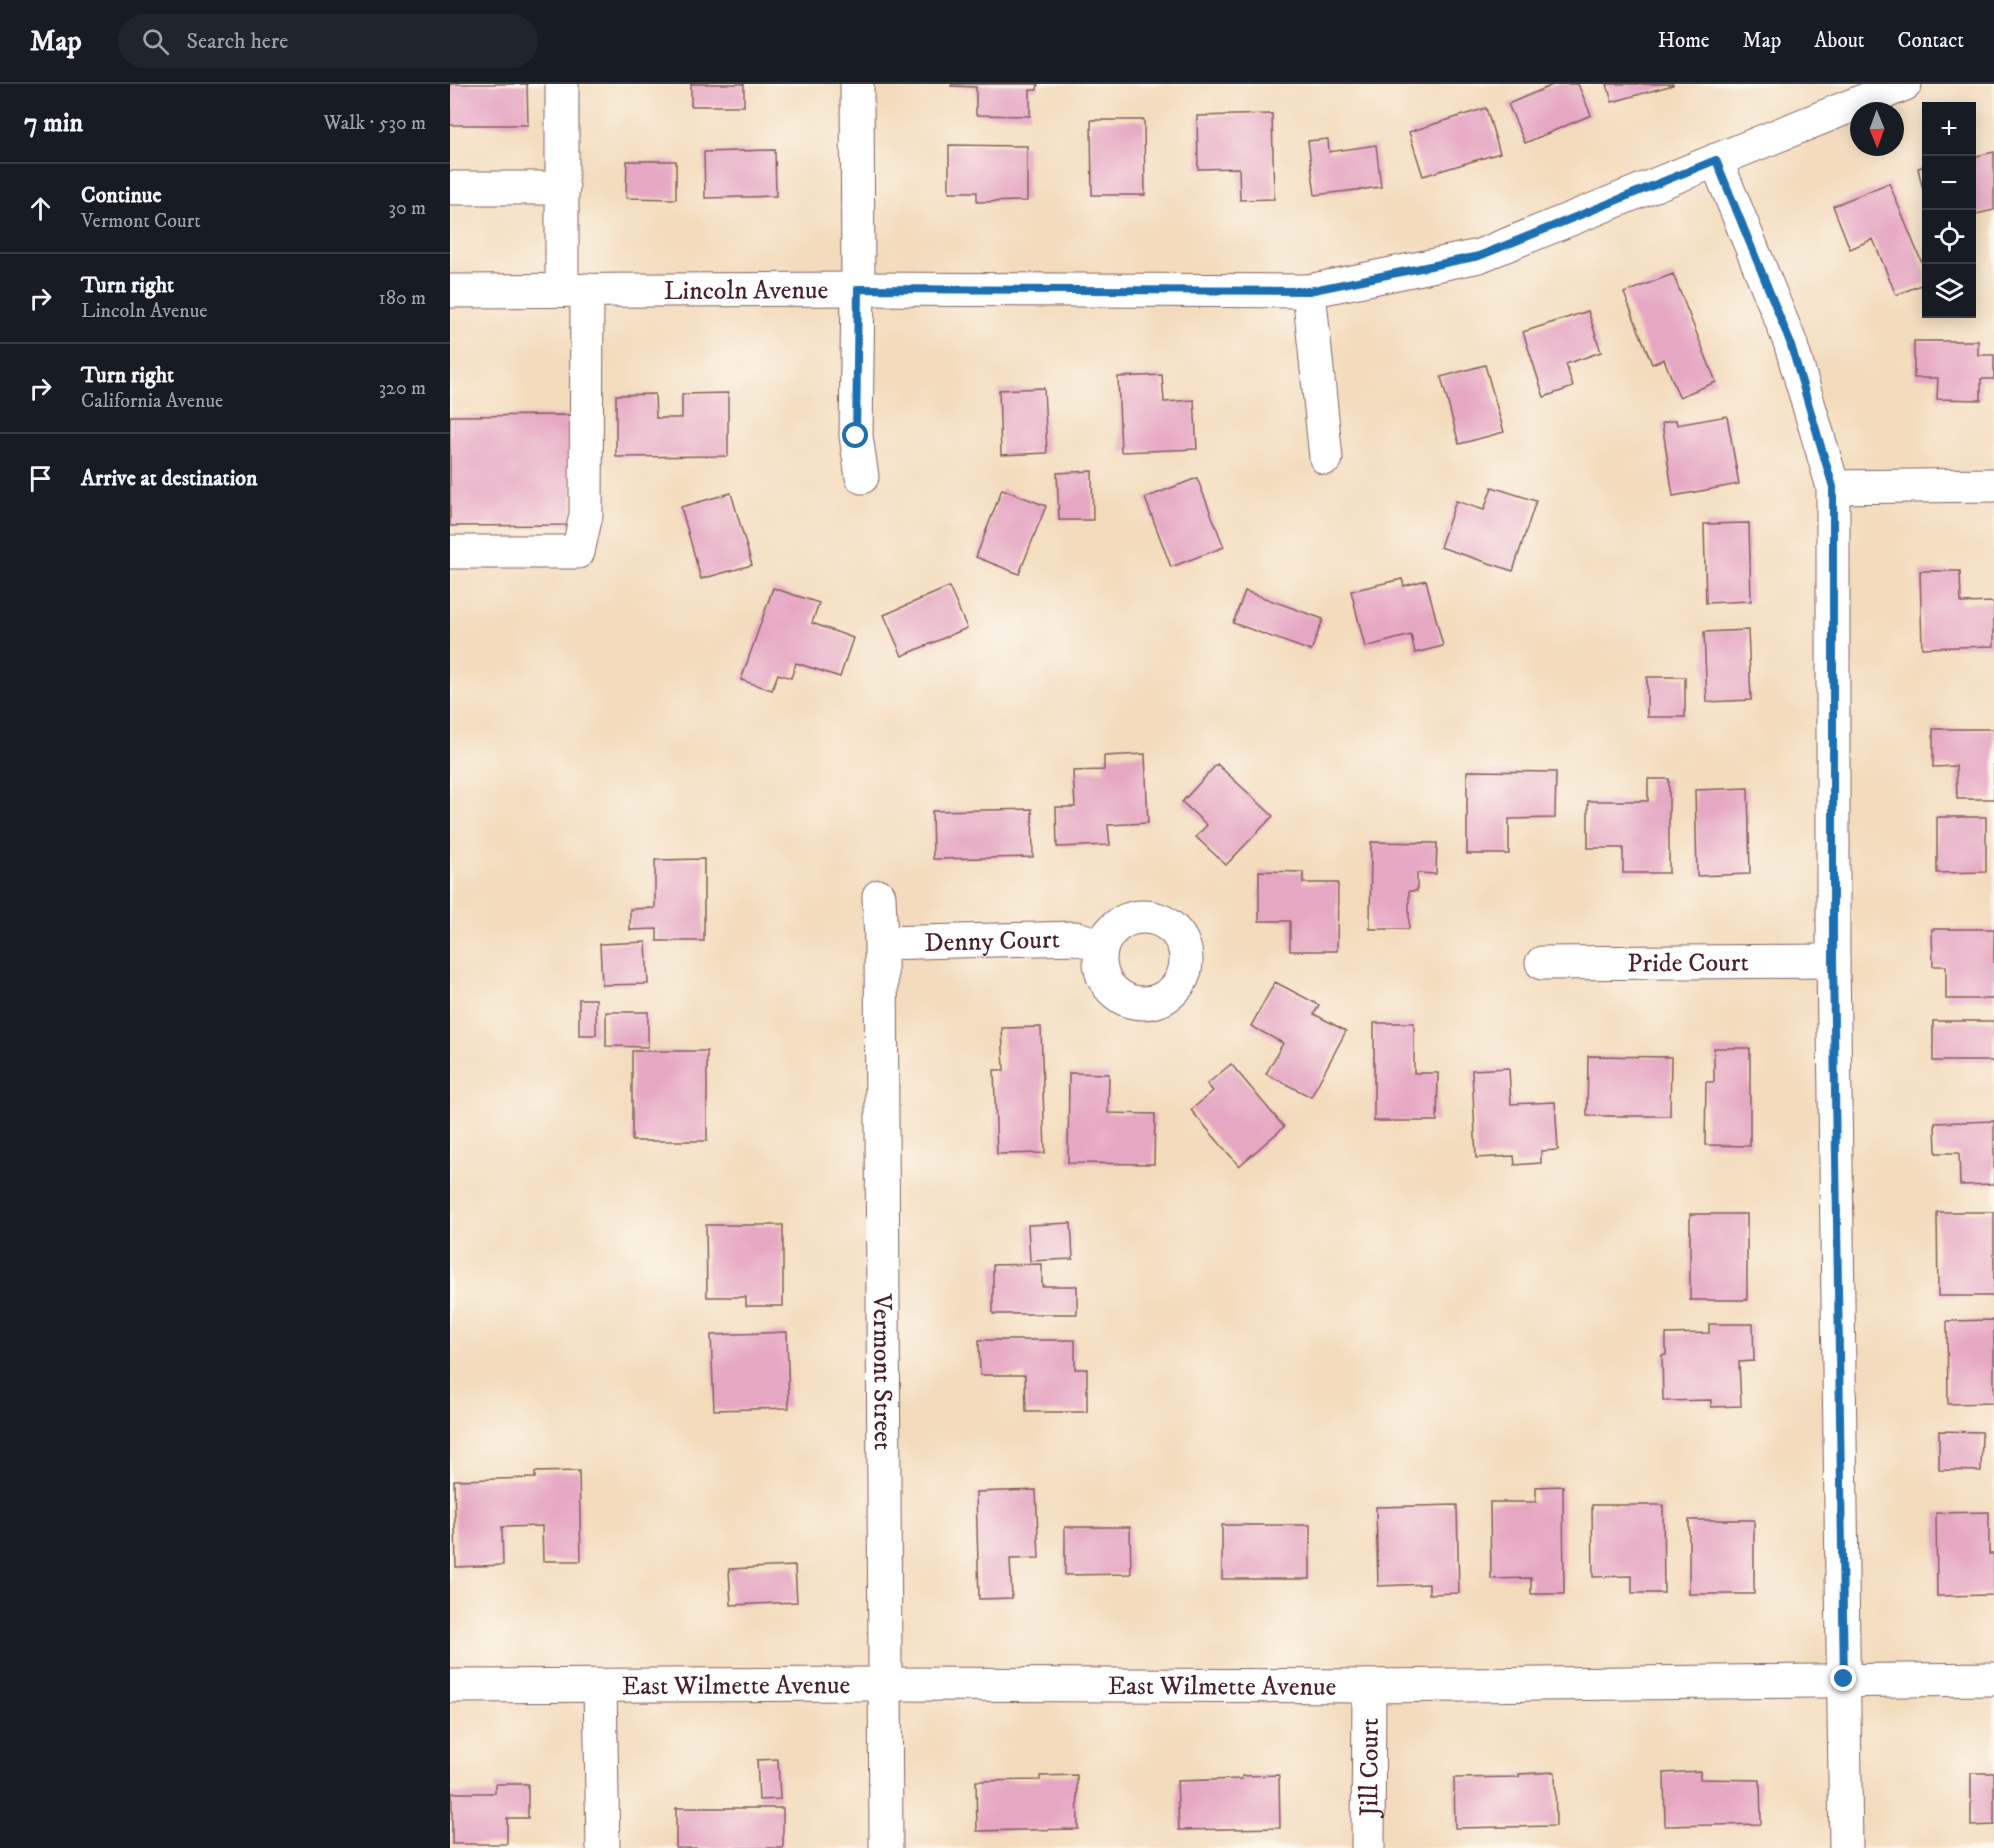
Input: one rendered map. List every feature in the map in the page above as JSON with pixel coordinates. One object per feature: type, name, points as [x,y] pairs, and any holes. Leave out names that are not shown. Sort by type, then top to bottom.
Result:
[{"type":"street","points":[[450,552],[578,552],[586,515],[575,290],[563,188],[562,84]]},
{"type":"street","points":[[857,84],[856,436],[862,477]]},
{"type":"street","name":"Lincoln Avenue","points":[[450,291],[858,289],[1309,291],[1479,256],[1905,84]]},
{"type":"street","points":[[1716,160],[1790,342],[1833,487],[1833,961],[1846,1848]]},
{"type":"street","points":[[450,188],[563,188]]},
{"type":"street","points":[[1309,291],[1326,458]]},
{"type":"street","points":[[1833,487],[1994,485]]},
{"type":"street","name":"Vermont Street","points":[[879,896],[886,1848]]},
{"type":"street","name":"Denny Court","points":[[881,943],[1076,938],[1101,945]]},
{"type":"street","name":"Pride Court","points":[[1542,963],[1833,961]]},
{"type":"street","name":"East Wilmette Avenue","points":[[450,1686],[886,1684],[1369,1686],[1994,1679]]},
{"type":"street","points":[[600,1686],[603,1848]]},
{"type":"street","name":"Jill Court","points":[[1368,1848],[1369,1686]]},
{"type":"building","points":[[450,84],[527,84],[528,125],[450,125]]},
{"type":"building","points":[[691,84],[744,84],[744,106],[691,106]]},
{"type":"building","points":[[952,84],[1038,84],[1037,90],[1030,90],[1030,116],[976,115],[976,87],[951,86]]},
{"type":"building","points":[[1555,84],[1578,84],[1591,115],[1525,143],[1508,104]]},
{"type":"building","points":[[1607,84],[1673,84],[1673,85],[1612,102]]},
{"type":"building","points":[[1486,108],[1500,153],[1423,176],[1409,132]]},
{"type":"building","points":[[1272,114],[1274,199],[1240,200],[1239,168],[1198,169],[1197,116]]},
{"type":"building","points":[[1091,120],[1144,120],[1145,195],[1092,195]]},
{"type":"building","points":[[1328,139],[1329,152],[1376,145],[1381,187],[1315,195],[1308,141]]},
{"type":"building","points":[[949,145],[1027,146],[1027,201],[977,202],[977,192],[949,192]]},
{"type":"building","points":[[775,150],[776,196],[705,198],[704,152]]},
{"type":"building","points":[[1994,152],[1994,210],[1976,214],[1976,210],[1976,156]]},
{"type":"building","points":[[627,161],[676,161],[676,199],[626,198]]},
{"type":"building","points":[[1922,167],[1922,186],[1918,168]]},
{"type":"building","points":[[1889,183],[1922,263],[1922,285],[1896,295],[1873,239],[1850,249],[1833,206]]},
{"type":"building","points":[[1673,274],[1716,382],[1679,397],[1664,359],[1652,364],[1624,293]]},
{"type":"building","points":[[1588,311],[1601,352],[1566,364],[1573,387],[1544,397],[1523,332]]},
{"type":"building","points":[[1914,341],[1978,341],[1978,355],[1994,355],[1994,379],[1981,379],[1981,400],[1937,399],[1938,378],[1914,378]]},
{"type":"building","points":[[1485,365],[1504,432],[1459,444],[1441,377]]},
{"type":"building","points":[[1162,375],[1164,402],[1194,400],[1197,449],[1121,452],[1118,377]]},
{"type":"building","points":[[1044,388],[1047,453],[1001,455],[999,390]]},
{"type":"building","points":[[728,393],[728,456],[616,457],[616,395],[655,394],[656,418],[682,418],[682,394]]},
{"type":"building","points":[[572,415],[572,525],[450,526],[450,416]]},
{"type":"building","points":[[1727,416],[1739,484],[1673,496],[1662,423],[1676,420],[1677,425]]},
{"type":"building","points":[[1092,471],[1093,520],[1059,520],[1057,473]]},
{"type":"building","points":[[1197,478],[1224,547],[1171,567],[1145,498]]},
{"type":"building","points":[[1492,487],[1536,501],[1513,571],[1440,547],[1456,501],[1484,510]]},
{"type":"building","points":[[1002,489],[1046,506],[1019,574],[976,557]]},
{"type":"building","points":[[731,493],[752,565],[701,579],[681,507]]},
{"type":"building","points":[[1749,523],[1751,601],[1706,603],[1704,524]]},
{"type":"building","points":[[1920,571],[1960,571],[1961,603],[1994,602],[1994,646],[1922,648]]},
{"type":"building","points":[[1402,579],[1404,586],[1426,580],[1443,646],[1415,653],[1411,635],[1365,647],[1351,591]]},
{"type":"building","points":[[949,587],[967,628],[902,656],[884,615]]},
{"type":"building","points":[[773,588],[819,603],[812,623],[853,638],[840,677],[796,663],[791,678],[778,674],[772,690],[741,680]]},
{"type":"building","points":[[1245,591],[1323,619],[1311,651],[1233,623]]},
{"type":"building","points":[[1748,630],[1751,700],[1707,702],[1704,632]]},
{"type":"building","points":[[1647,677],[1685,677],[1685,717],[1647,717]]},
{"type":"building","points":[[1933,729],[1994,729],[1994,799],[1957,799],[1956,766],[1933,767]]},
{"type":"building","points":[[1145,754],[1148,823],[1108,825],[1110,845],[1057,847],[1056,807],[1075,807],[1073,771],[1104,770],[1104,756]]},
{"type":"building","points":[[1217,764],[1273,816],[1226,865],[1196,837],[1207,825],[1182,802]]},
{"type":"building","points":[[1467,771],[1556,772],[1555,818],[1509,819],[1509,854],[1467,854]]},
{"type":"building","points":[[1648,779],[1669,779],[1669,873],[1623,873],[1623,848],[1588,848],[1588,801],[1648,801]]},
{"type":"building","points":[[1748,788],[1750,874],[1697,876],[1695,790]]},
{"type":"building","points":[[1032,809],[1033,857],[933,859],[932,811]]},
{"type":"building","points":[[1937,817],[1986,817],[1986,872],[1937,873]]},
{"type":"building","points":[[1371,842],[1437,843],[1436,874],[1417,873],[1417,891],[1409,891],[1409,929],[1370,929]]},
{"type":"building","points":[[704,859],[704,941],[657,941],[657,929],[630,930],[630,909],[655,908],[655,860]]},
{"type":"building","points":[[1259,871],[1303,872],[1303,883],[1338,883],[1337,951],[1290,951],[1290,921],[1259,921]]},
{"type":"building","points":[[1932,929],[1994,929],[1994,999],[1946,999],[1946,966],[1933,966]]},
{"type":"building","points":[[646,942],[648,984],[602,985],[600,944]]},
{"type":"building","points":[[1275,982],[1319,1005],[1314,1014],[1346,1031],[1311,1097],[1266,1074],[1283,1043],[1251,1026]]},
{"type":"building","points":[[579,999],[596,999],[596,1035],[579,1035]]},
{"type":"building","points":[[606,1012],[648,1012],[648,1047],[606,1046]]},
{"type":"building","points":[[1933,1021],[1994,1021],[1994,1061],[1933,1061]]},
{"type":"building","points":[[1374,1023],[1414,1023],[1414,1073],[1438,1073],[1437,1121],[1374,1121]]},
{"type":"building","points":[[1041,1027],[1045,1153],[997,1154],[994,1070],[1004,1070],[1002,1028]]},
{"type":"building","points":[[1714,1048],[1750,1048],[1750,1146],[1705,1145],[1706,1082],[1714,1082]]},
{"type":"building","points":[[632,1051],[707,1051],[707,1141],[632,1141]]},
{"type":"building","points":[[1588,1056],[1671,1057],[1670,1116],[1587,1116]]},
{"type":"building","points":[[1231,1064],[1284,1127],[1239,1166],[1191,1110],[1213,1091],[1207,1084]]},
{"type":"building","points":[[1509,1068],[1511,1104],[1555,1102],[1558,1150],[1541,1151],[1541,1163],[1515,1165],[1514,1156],[1476,1158],[1472,1070]]},
{"type":"building","points":[[1069,1073],[1109,1074],[1108,1113],[1155,1114],[1154,1164],[1068,1163]]},
{"type":"building","points":[[1994,1121],[1994,1184],[1960,1185],[1959,1153],[1936,1153],[1935,1123]]},
{"type":"building","points":[[1937,1212],[1994,1212],[1994,1296],[1938,1296]]},
{"type":"building","points":[[1690,1214],[1747,1214],[1747,1300],[1690,1300]]},
{"type":"building","points":[[1071,1223],[1073,1259],[1030,1261],[1028,1225]]},
{"type":"building","points":[[706,1225],[783,1225],[783,1306],[746,1306],[746,1297],[707,1297]]},
{"type":"building","points":[[1042,1264],[1042,1286],[1077,1286],[1077,1314],[993,1314],[993,1265]]},
{"type":"building","points":[[1994,1320],[1994,1403],[1948,1404],[1947,1321]]},
{"type":"building","points":[[1709,1324],[1753,1324],[1754,1361],[1739,1362],[1741,1406],[1711,1407],[1711,1400],[1663,1401],[1662,1355],[1666,1355],[1666,1334],[1709,1333]]},
{"type":"building","points":[[787,1332],[789,1408],[714,1410],[711,1335]]},
{"type":"building","points":[[979,1340],[1075,1340],[1075,1369],[1087,1369],[1087,1412],[1026,1412],[1025,1375],[980,1375]]},
{"type":"building","points":[[1939,1431],[1982,1432],[1981,1471],[1939,1470]]},
{"type":"building","points":[[579,1471],[581,1561],[543,1561],[542,1526],[502,1527],[503,1565],[456,1567],[454,1480],[535,1478],[535,1472]]},
{"type":"building","points":[[1563,1486],[1564,1594],[1531,1594],[1531,1578],[1491,1579],[1490,1502],[1536,1502],[1536,1487]]},
{"type":"building","points":[[1036,1490],[1039,1558],[1010,1559],[1012,1598],[979,1599],[976,1492]]},
{"type":"building","points":[[1457,1505],[1459,1593],[1429,1594],[1429,1584],[1378,1586],[1376,1507]]},
{"type":"building","points":[[1592,1505],[1663,1505],[1664,1593],[1632,1593],[1632,1576],[1593,1577]]},
{"type":"building","points":[[1989,1512],[1989,1554],[1994,1554],[1994,1595],[1937,1596],[1936,1513]]},
{"type":"building","points":[[1689,1520],[1754,1520],[1754,1594],[1689,1594]]},
{"type":"building","points":[[1222,1525],[1310,1525],[1310,1579],[1222,1579]]},
{"type":"building","points":[[1065,1527],[1130,1527],[1131,1574],[1065,1575]]},
{"type":"building","points":[[795,1566],[797,1602],[731,1605],[729,1569]]},
{"type":"building","points":[[778,1759],[780,1799],[759,1800],[757,1760]]},
{"type":"building","points":[[1700,1771],[1700,1779],[1760,1780],[1761,1824],[1665,1826],[1664,1773]]},
{"type":"building","points":[[1555,1772],[1556,1826],[1455,1828],[1454,1778],[1519,1777],[1519,1774]]},
{"type":"building","points":[[1971,1773],[1994,1773],[1994,1825],[1971,1826]]},
{"type":"building","points":[[1077,1775],[1078,1829],[977,1831],[976,1781],[1040,1780],[1040,1776]]},
{"type":"building","points":[[1279,1775],[1280,1828],[1179,1830],[1177,1781],[1242,1779],[1242,1776]]},
{"type":"building","points":[[495,1784],[528,1784],[528,1818],[507,1818],[507,1844],[452,1844],[452,1793],[495,1793]]},
{"type":"building","points":[[676,1808],[783,1808],[783,1848],[676,1848]]},
{"type":"route","points":[[856,436],[858,289],[1309,291],[1479,256],[1716,160],[1790,342],[1833,487],[1833,961],[1844,1679]]}]
